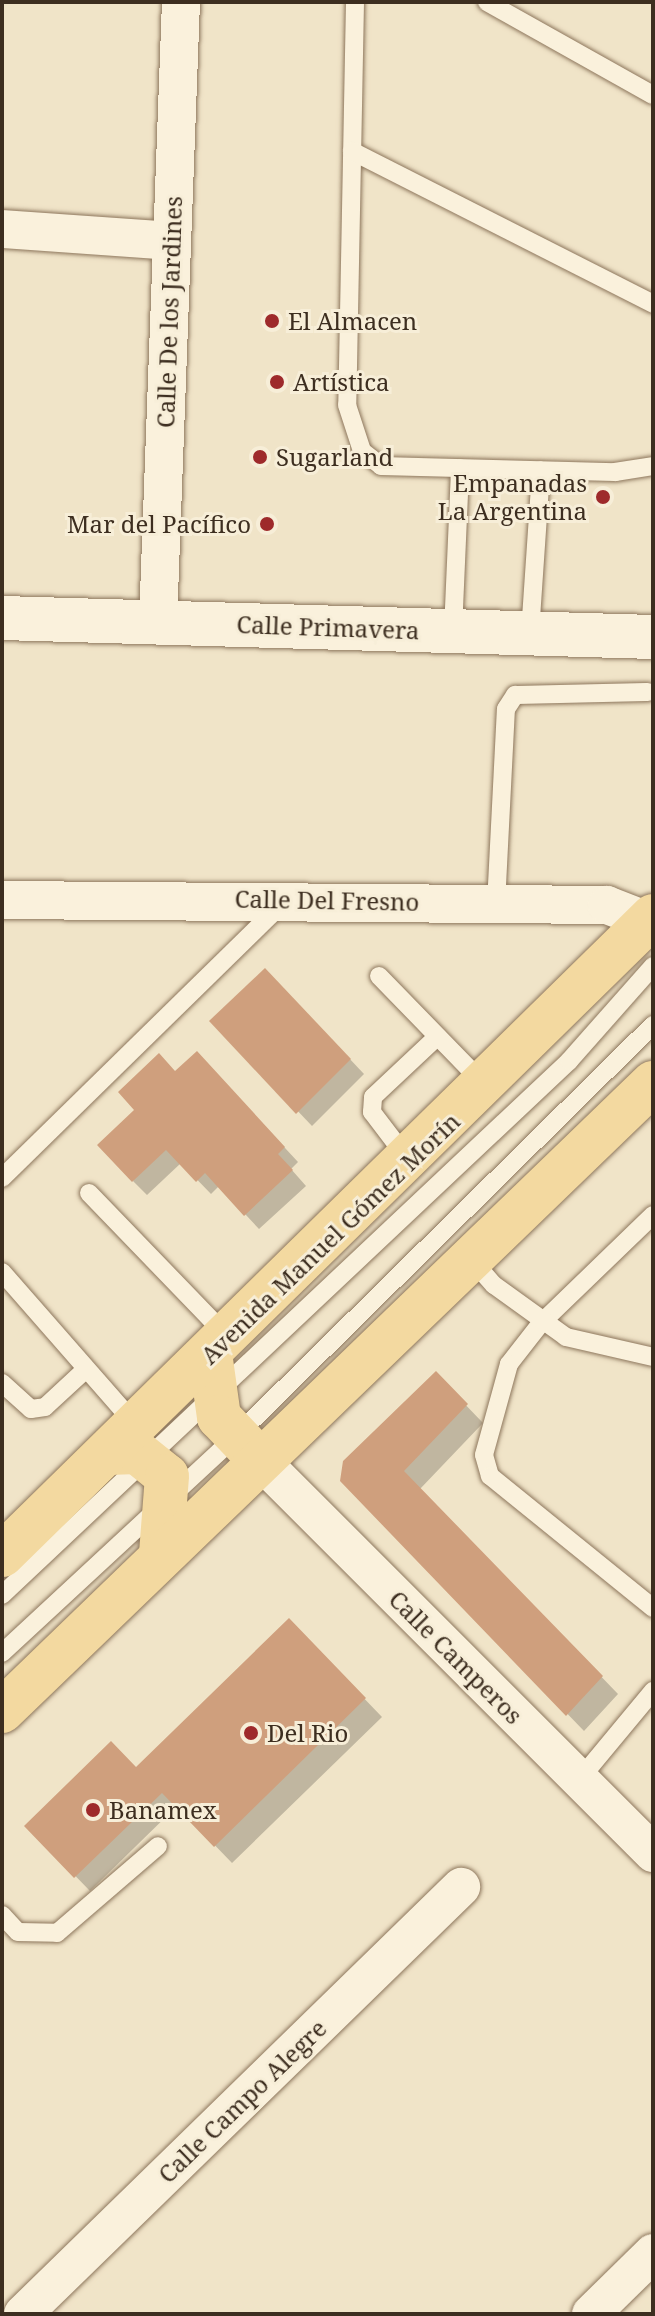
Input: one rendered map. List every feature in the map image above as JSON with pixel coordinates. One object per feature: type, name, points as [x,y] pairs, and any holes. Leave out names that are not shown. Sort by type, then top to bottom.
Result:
[{"type":"main road","name":"Avenida Manuel Gómez Morín","points":[[2,1555],[141,1458],[219,1345],[410,1162],[651,918]]},
{"type":"main road","points":[[2,1711],[161,1554],[247,1449],[472,1260],[653,1083]]},
{"type":"main road","points":[[219,1345],[214,1400],[247,1449]]},
{"type":"main road","points":[[141,1458],[161,1554]]},
{"type":"street","name":"Calle De los Jardines","points":[[158,623],[181,2]]},
{"type":"street","points":[[2,229],[172,241]]},
{"type":"street","name":"Calle Primavera","points":[[2,618],[653,637]]},
{"type":"street","name":"Calle Del Fresno","points":[[2,900],[288,898],[496,905],[607,905],[651,918]]},
{"type":"street","name":"Calle Camperos","points":[[247,1449],[653,1853]]},
{"type":"street","name":"Calle Campo Alegre","points":[[23,2314],[461,1887]]},
{"type":"street","points":[[591,2314],[653,2253]]},
{"type":"lane","points":[[355,2],[350,429],[381,466],[541,470],[653,466]]},
{"type":"lane","points":[[487,2],[653,95]]},
{"type":"lane","points":[[352,151],[653,304]]},
{"type":"lane","points":[[453,631],[460,468]]},
{"type":"lane","points":[[530,633],[541,470]]},
{"type":"lane","points":[[496,905],[506,709],[515,695],[648,692]]},
{"type":"lane","points":[[2,1178],[288,898]]},
{"type":"lane","points":[[2,1595],[141,1458],[214,1400],[569,1061],[653,966]]},
{"type":"lane","points":[[379,976],[486,1086]]},
{"type":"lane","points":[[2,1653],[141,1458],[247,1449],[653,1025]]},
{"type":"lane","points":[[410,1162],[377,1121],[373,1097],[437,1037]]},
{"type":"lane","points":[[89,1193],[219,1345]]},
{"type":"lane","points":[[653,1215],[541,1323],[509,1364],[485,1465],[653,1608]]},
{"type":"lane","points":[[472,1260],[541,1323],[566,1337],[653,1357]]},
{"type":"lane","points":[[2,1272],[85,1370],[141,1458]]},
{"type":"lane","points":[[2,1383],[31,1409],[45,1407],[85,1370]]},
{"type":"lane","points":[[579,1780],[653,1691]]},
{"type":"lane","points":[[2,1915],[18,1932],[57,1933],[158,1846]]},
{"type":"building","points":[[265,968],[351,1059],[296,1114],[209,1021]]},
{"type":"building","points":[[197,1051],[285,1147],[278,1154],[293,1170],[244,1216],[205,1173],[196,1182],[166,1150],[132,1182],[97,1145],[134,1110],[118,1092],[159,1053],[175,1071]]},
{"type":"building","points":[[436,1371],[468,1404],[404,1471],[603,1676],[566,1716],[340,1481],[343,1461]]},
{"type":"building","name":"Del Rio","points":[[289,1618],[366,1698],[214,1847],[162,1793],[74,1878],[24,1826],[111,1741],[136,1767]]},
{"type":"place","name":"El Almacen","points":[[272,321]]},
{"type":"place","name":"Artística","points":[[277,382]]},
{"type":"place","name":"Sugarland","points":[[260,457]]},
{"type":"place","name":"Empanadas La Argentina","points":[[603,497]]},
{"type":"place","name":"Mar del Pacífico","points":[[267,524]]},
{"type":"place","name":"Del Rio","points":[[251,1733]]},
{"type":"place","name":"Banamex","points":[[93,1810]]}]
